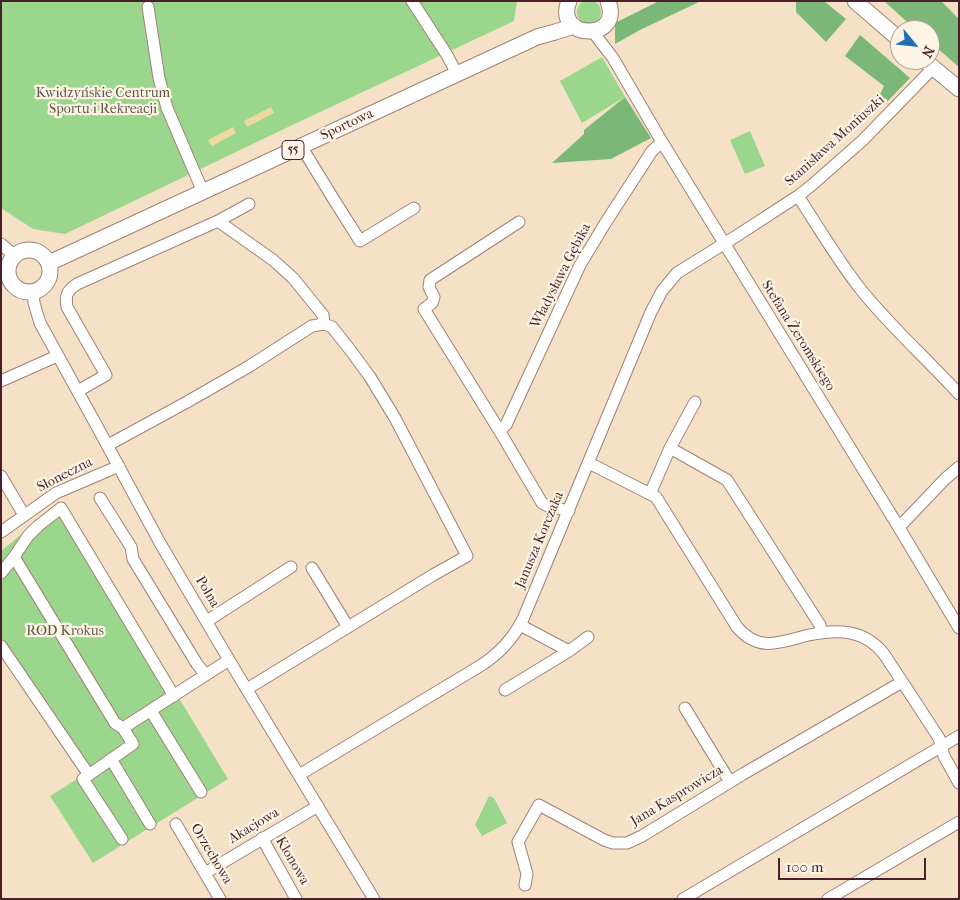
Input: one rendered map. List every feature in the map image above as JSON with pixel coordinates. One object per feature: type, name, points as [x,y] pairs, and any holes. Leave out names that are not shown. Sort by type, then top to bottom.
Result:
[{"type":"main road","points":[[855,1],[890,31]]},
{"type":"main road","points":[[599,29],[610,15],[610,2]]},
{"type":"main road","name":"Sportowa","points":[[49,263],[537,37],[555,32],[570,13]]},
{"type":"main road","name":"55","points":[[570,13],[579,30],[586,32],[599,29]]},
{"type":"main road","points":[[935,70],[959,89]]},
{"type":"main road","points":[[25,250],[33,250],[40,253],[49,263],[50,277],[41,289],[33,292],[23,291],[6,282],[10,261],[14,256],[25,250]]},
{"type":"street","points":[[412,1],[457,74]]},
{"type":"street","points":[[148,7],[158,78],[167,108],[203,192]]},
{"type":"street","name":"Stefana Żeromskiego","points":[[599,29],[613,58],[662,142],[959,628]]},
{"type":"street","name":"Stanisława Moniuszki","points":[[724,244],[812,186],[863,140],[923,70]]},
{"type":"street","name":"Władysława Gębika","points":[[499,430],[506,425],[580,265],[652,151],[662,142]]},
{"type":"street","points":[[302,146],[330,195],[360,241],[414,208]]},
{"type":"street","points":[[798,196],[828,244],[862,290],[887,320],[959,394]]},
{"type":"street","points":[[78,391],[106,375],[67,307],[68,291],[77,284],[249,204]]},
{"type":"street","points":[[218,220],[273,260],[293,278],[323,316],[324,324]]},
{"type":"street","points":[[519,222],[430,280],[429,287],[434,297],[432,303],[424,310],[542,503],[568,511]]},
{"type":"street","points":[[1,244],[14,256]]},
{"type":"street","name":"Janusza Korczaka","points":[[299,775],[489,660],[505,646],[520,625],[651,312],[662,291],[677,273],[724,244]]},
{"type":"street","name":"Polna","points":[[33,292],[40,323],[53,358],[78,391],[148,522],[374,899]]},
{"type":"street","points":[[108,445],[248,367],[312,326],[324,324],[332,327],[339,335],[375,385],[395,418],[467,556],[247,689]]},
{"type":"street","points":[[1,381],[53,358]]},
{"type":"street","points":[[650,494],[670,448],[695,402]]},
{"type":"street","points":[[670,448],[727,480],[820,625],[822,633]]},
{"type":"street","points":[[589,463],[656,497],[737,627],[754,640],[770,644],[811,634],[848,632],[868,639],[877,646],[939,738],[944,756],[959,782]]},
{"type":"street","name":"Słoneczna","points":[[1,532],[56,493],[119,466]]},
{"type":"street","points":[[898,526],[959,467]]},
{"type":"street","points":[[1,476],[24,515]]},
{"type":"street","points":[[100,498],[131,547],[133,559],[197,664],[206,675]]},
{"type":"street","points":[[1,573],[28,536],[61,508],[174,696]]},
{"type":"street","points":[[14,557],[115,723],[123,728],[133,744],[83,779],[122,839]]},
{"type":"street","points":[[207,621],[291,567]]},
{"type":"street","points":[[312,568],[348,627]]},
{"type":"street","points":[[520,625],[569,651]]},
{"type":"street","points":[[504,690],[569,651],[588,637]]},
{"type":"street","points":[[1,646],[89,775]]},
{"type":"street","points":[[123,728],[229,660]]},
{"type":"street","name":"Jana Kasprowicza","points":[[525,885],[528,874],[518,842],[539,805],[604,840],[613,843],[633,841],[902,682]]},
{"type":"street","points":[[685,708],[730,782]]},
{"type":"street","points":[[151,711],[201,792]]},
{"type":"street","points":[[683,899],[959,736]]},
{"type":"street","points":[[110,759],[150,824]]},
{"type":"street","name":"Akacjowa","points":[[205,873],[318,806]]},
{"type":"street","points":[[828,899],[959,822]]},
{"type":"street","name":"Orzechowa","points":[[176,824],[205,873],[215,897]]},
{"type":"street","name":"Klonowa","points":[[262,838],[296,899]]},
{"type":"green space","points":[[589,0],[597,4],[601,12],[597,20],[589,24],[581,20],[577,12],[581,4]]},
{"type":"green space","name":"Kwidzyńskie Centrum Sportu i Rekreacji","points":[[1,1],[517,1],[514,21],[65,234],[33,229],[1,208]]},
{"type":"green space","points":[[659,1],[701,1],[615,44],[615,23]]},
{"type":"green space","points":[[796,1],[824,1],[846,19],[826,42],[796,12]]},
{"type":"green space","points":[[884,1],[941,1],[959,19],[959,67],[940,51],[940,20],[905,20]]},
{"type":"green space","points":[[860,35],[890,61],[890,70],[901,70],[910,78],[884,105],[877,100],[884,86],[845,56]]},
{"type":"green space","points":[[602,57],[625,97],[582,123],[560,81]]},
{"type":"green space","points":[[625,97],[651,138],[611,159],[552,163],[584,134],[584,130]]},
{"type":"green space","points":[[750,131],[765,166],[745,174],[730,140]]},
{"type":"green space","name":"ROD Krokus","points":[[62,505],[228,779],[93,863],[50,796],[85,774],[1,649],[1,551]]},
{"type":"green space","points":[[489,796],[494,798],[507,823],[482,836],[475,825]]},
{"type":"sand","points":[[271,107],[274,113],[247,127],[244,121]]},
{"type":"sand","points":[[233,127],[236,133],[212,146],[208,140]]}]
